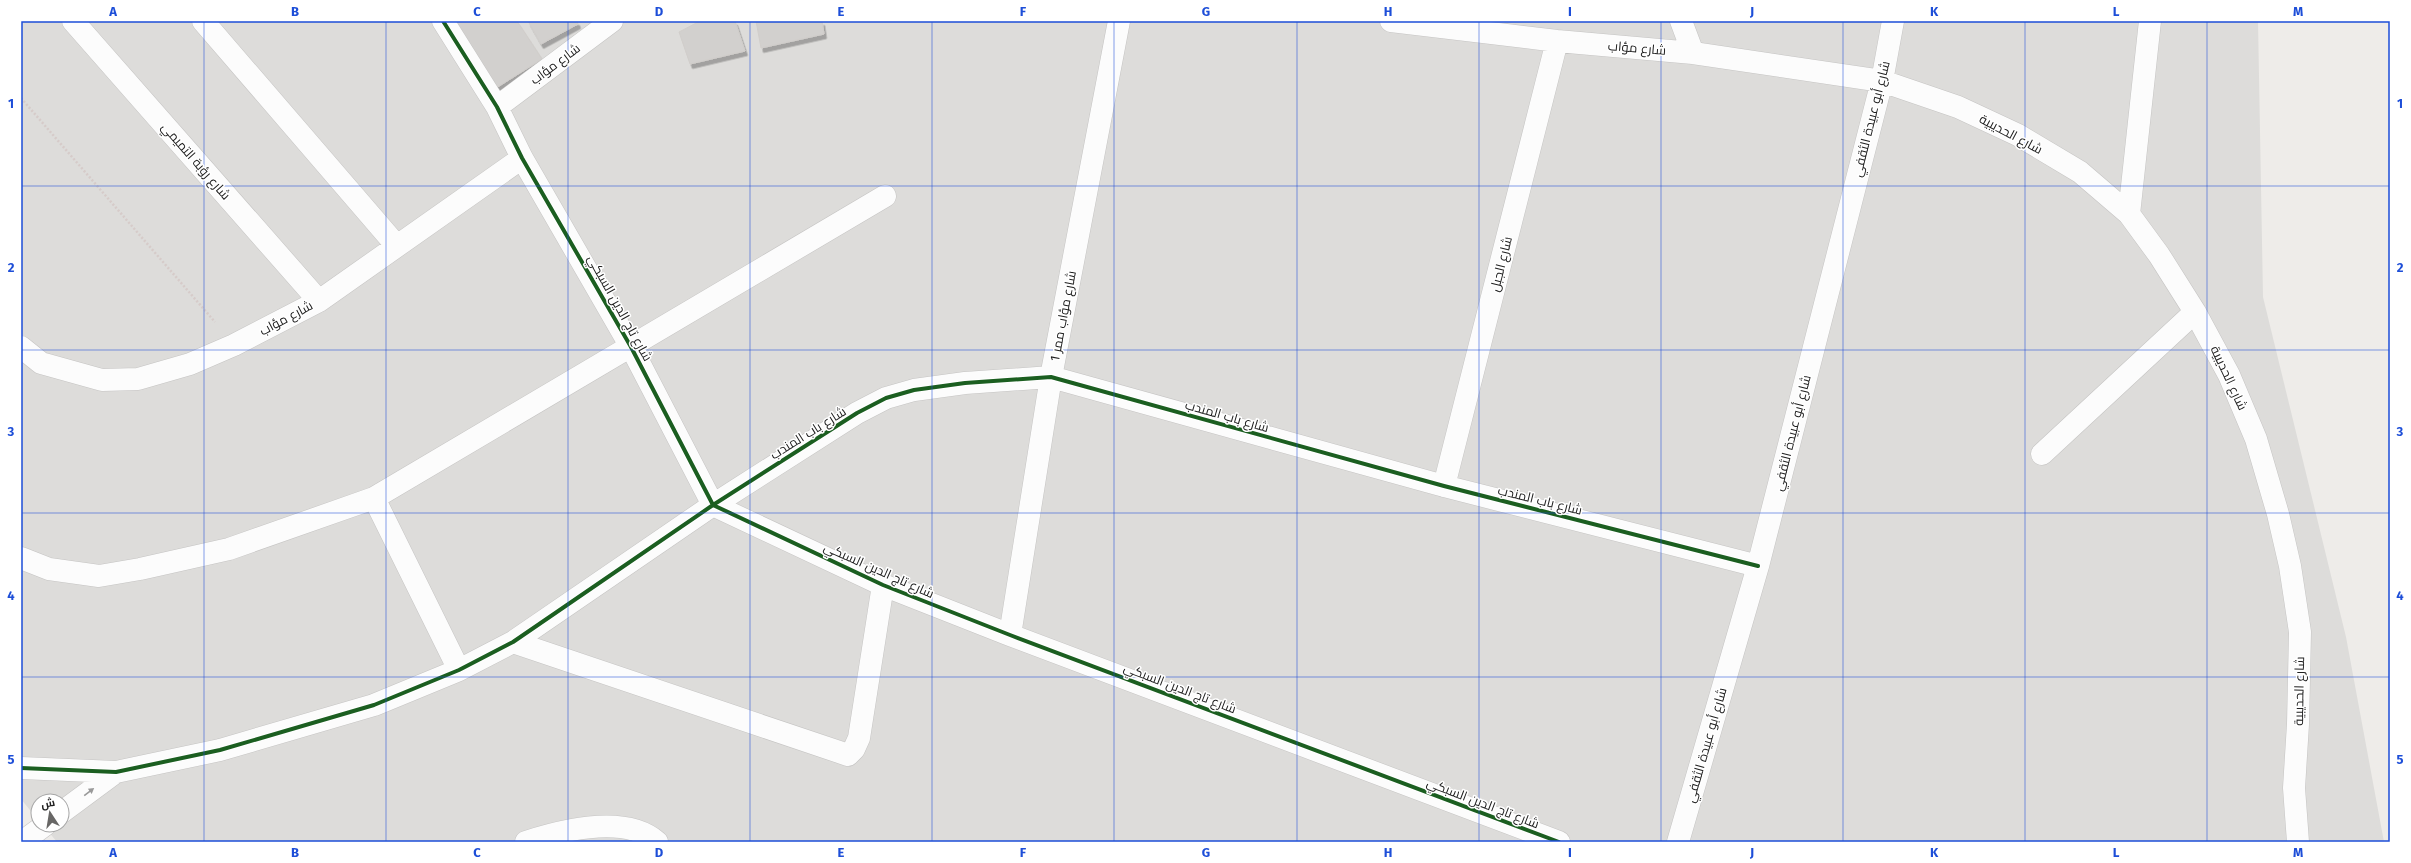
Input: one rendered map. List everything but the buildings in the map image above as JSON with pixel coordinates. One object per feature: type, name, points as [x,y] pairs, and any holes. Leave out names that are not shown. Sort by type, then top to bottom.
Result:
[{"type":"street","name":"شارع رؤبة التميمي","points":[[73,21],[319,301]]},
{"type":"street","points":[[203,21],[396,245]]},
{"type":"street","name":"شارع تاج الدين السبكي","points":[[443,21],[497,107],[522,158],[631,347],[713,505],[883,585],[1010,635],[1559,842]]},
{"type":"street","name":"شارع مؤاب","points":[[497,107],[612,21]]},
{"type":"street","name":"شارع مؤاب ممر 1","points":[[1010,635],[1051,377],[1119,21]]},
{"type":"street","name":"شارع مؤاب","points":[[1391,21],[1557,41],[1693,53],[1882,81]]},
{"type":"street","points":[[1681,21],[1693,53]]},
{"type":"street","name":"شارع أبو عبيدة الثقفي","points":[[1678,842],[1758,566],[1882,81],[1893,21]]},
{"type":"street","points":[[2129,214],[2150,21]]},
{"type":"street","name":"شارع الجبل","points":[[1444,486],[1557,41]]},
{"type":"street","name":"شارع الحديبية","points":[[1882,81],[1958,107],[2018,135],[2080,172],[2129,214],[2159,255],[2195,312],[2229,375],[2256,439],[2278,514],[2290,566],[2300,632],[2298,724],[2294,788],[2298,842]]},
{"type":"street","name":"شارع مؤاب","points":[[21,347],[41,363],[102,380],[138,379],[190,364],[234,345],[319,301],[396,245],[522,158]]},
{"type":"street","points":[[21,558],[49,569],[99,576],[229,549],[374,498],[885,196]]},
{"type":"street","points":[[2042,454],[2195,312]]},
{"type":"street","name":"شارع باب المندب","points":[[116,772],[220,750],[374,705],[459,670],[513,642],[713,505],[857,414],[886,398],[914,390],[1051,377],[1444,486],[1758,566]]},
{"type":"street","points":[[374,498],[459,670]]},
{"type":"street","points":[[513,642],[848,755],[854,749],[859,738],[883,585]]},
{"type":"street","points":[[21,768],[116,772]]},
{"type":"street","points":[[70,806],[116,772]]},
{"type":"street","points":[[526,842],[575,829],[626,827],[644,832],[657,842]]},
{"type":"street","points":[[22,842],[34,833]]},
{"type":"path","points":[[21,98],[234,345]]},
{"type":"shaded area","points":[[21,21],[2258,21],[2263,297],[2346,637],[2384,842],[57,842],[50,833],[70,833],[70,793],[30,793],[30,810],[21,799]]},
{"type":"cycle path","points":[[443,21],[497,107],[522,158],[631,347],[713,505],[883,585],[1010,635],[1559,842]]},
{"type":"cycle path","points":[[21,768],[116,772],[220,750],[374,705],[459,670],[513,642],[713,505],[857,413],[886,398],[914,390],[965,383],[1051,377],[1444,486],[1758,566]]}]
